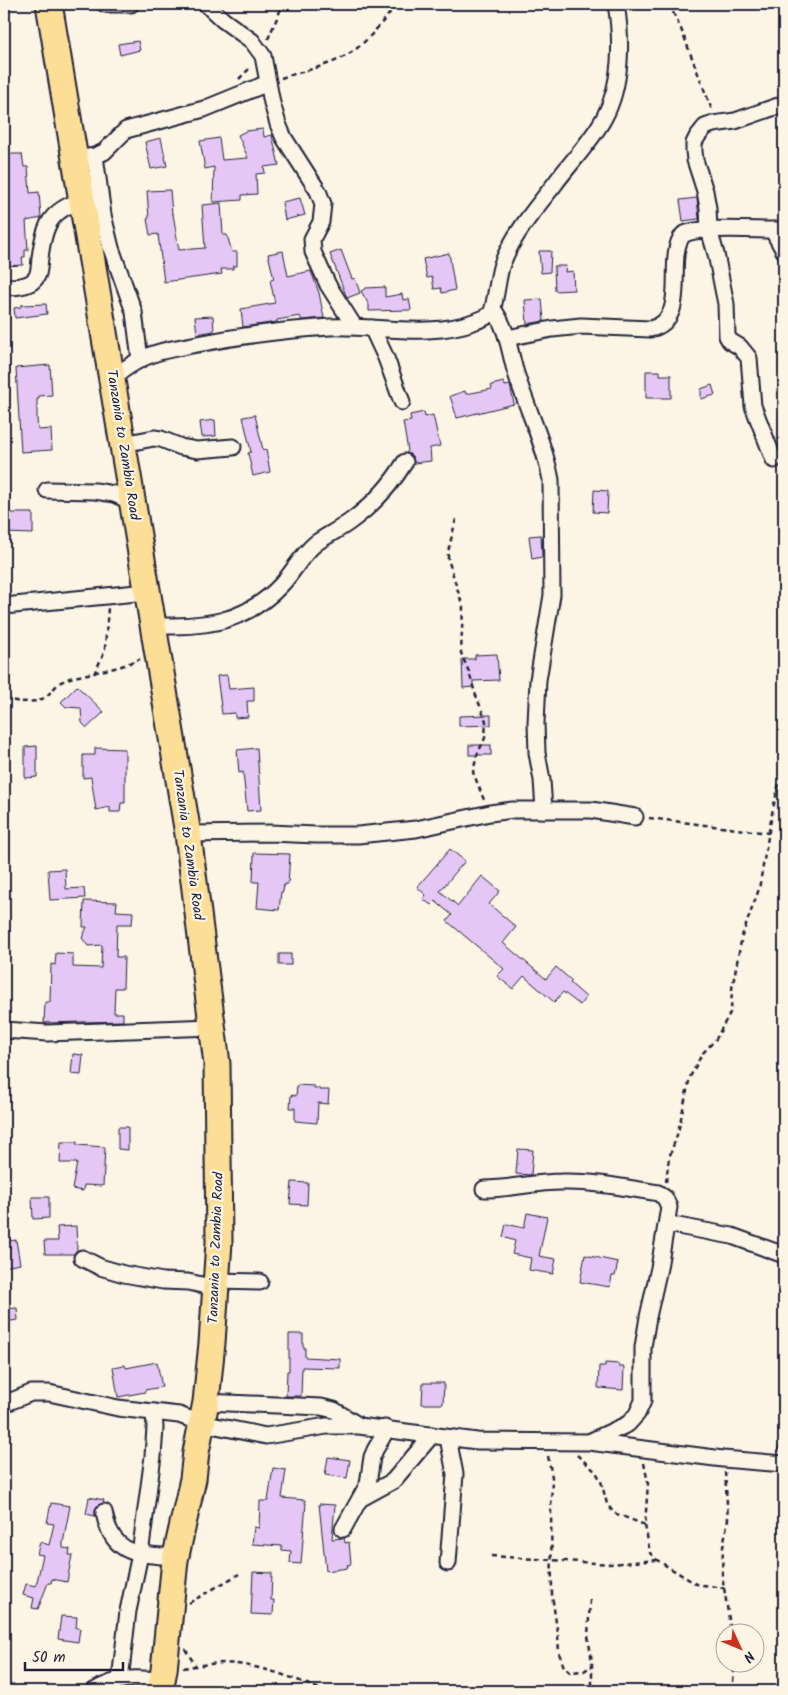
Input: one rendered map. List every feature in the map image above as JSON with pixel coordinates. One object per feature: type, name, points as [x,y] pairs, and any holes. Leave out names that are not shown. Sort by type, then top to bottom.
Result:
[{"type":"highway","name":"Tanzania to Zambia Road","points":[[49,4],[86,158],[83,200],[92,268],[188,834],[217,1064],[219,1242],[212,1343],[204,1412],[193,1479],[176,1557],[162,1681]]},
{"type":"street","points":[[106,4],[131,4]]},
{"type":"street","points":[[206,4],[223,20],[252,41],[263,55],[272,103],[284,138],[310,176],[323,204],[321,222],[312,239],[313,252],[328,285],[354,326]]},
{"type":"street","points":[[112,378],[148,356],[218,340],[354,326],[406,330],[454,327],[488,316],[493,309],[503,262],[512,245],[530,216],[588,141],[606,113],[612,96],[619,62],[616,4]]},
{"type":"street","points":[[140,360],[134,312],[111,248],[86,158],[106,151],[126,130],[204,109],[268,82]]},
{"type":"street","points":[[774,460],[753,406],[749,358],[740,347],[730,342],[727,336],[726,304],[709,230],[708,208],[695,160],[694,143],[705,127],[717,123],[735,121],[778,106]]},
{"type":"street","points":[[4,287],[27,284],[35,280],[39,272],[42,244],[52,217],[60,209],[83,200]]},
{"type":"street","points":[[507,338],[575,326],[650,330],[657,328],[665,323],[670,316],[676,282],[678,244],[680,238],[686,232],[709,230],[779,230],[784,251]]},
{"type":"street","points":[[493,309],[501,321],[547,462],[552,497],[552,595],[538,680],[536,723],[544,810]]},
{"type":"street","points":[[372,328],[386,358],[402,402]]},
{"type":"street","points":[[123,444],[154,438],[197,450],[233,447]]},
{"type":"street","points":[[153,626],[191,627],[218,623],[261,603],[281,584],[315,544],[348,522],[383,494],[405,462]]},
{"type":"street","points":[[47,490],[95,491],[114,494],[132,502]]},
{"type":"street","points":[[4,606],[147,592]]},
{"type":"street","points":[[188,834],[270,832],[358,835],[416,828],[513,810],[591,810],[635,817]]},
{"type":"street","points":[[4,1030],[47,1033],[213,1027]]},
{"type":"street","points":[[484,1189],[573,1182],[658,1193],[665,1198],[669,1207],[643,1347],[643,1401],[637,1414],[628,1424],[589,1442]]},
{"type":"street","points":[[667,1224],[732,1236],[784,1254]]},
{"type":"street","points":[[82,1258],[100,1267],[124,1274],[163,1281],[216,1285],[260,1282]]},
{"type":"street","points":[[4,1404],[31,1393],[40,1392],[118,1408],[179,1415],[204,1412],[322,1407],[344,1415],[360,1426]]},
{"type":"street","points":[[120,1680],[129,1604],[140,1554],[153,1456],[154,1412]]},
{"type":"street","points":[[204,1412],[266,1436],[327,1426],[360,1426],[477,1441],[589,1442],[723,1459],[780,1463]]},
{"type":"street","points":[[343,1529],[368,1484],[375,1450],[385,1428]]},
{"type":"street","points":[[359,1500],[393,1481],[432,1435]]},
{"type":"street","points":[[448,1438],[455,1474],[448,1563]]},
{"type":"street","points":[[104,1512],[108,1528],[125,1550],[140,1554],[176,1557]]},
{"type":"street","points":[[94,1691],[120,1680],[132,1678],[162,1681]]},
{"type":"path","points":[[226,99],[240,78],[263,55],[284,4]]},
{"type":"path","points":[[268,82],[328,65],[352,52],[369,37],[398,4]]},
{"type":"path","points":[[669,4],[681,29],[717,123]]},
{"type":"path","points":[[456,519],[448,559],[462,607],[461,653],[486,721],[486,738],[475,760],[473,772],[475,781],[490,813]]},
{"type":"path","points":[[94,674],[105,648],[108,596]]},
{"type":"path","points":[[4,699],[21,702],[38,701],[46,697],[59,683],[70,678],[94,674],[132,663],[157,651]]},
{"type":"path","points":[[665,1198],[669,1158],[678,1132],[690,1077],[702,1054],[716,1039],[731,1011],[732,989],[742,936],[760,889],[773,808],[779,784],[784,775]]},
{"type":"path","points":[[635,817],[769,833]]},
{"type":"path","points":[[780,1463],[784,1434]]},
{"type":"path","points":[[540,1441],[550,1462],[552,1477],[550,1510],[552,1596],[558,1636],[558,1653],[564,1668],[570,1672],[584,1671],[592,1666]]},
{"type":"path","points":[[638,1447],[646,1468],[648,1483],[645,1525],[650,1553],[657,1560],[696,1584],[724,1588]]},
{"type":"path","points":[[576,1454],[596,1472],[607,1504],[614,1513],[645,1525]]},
{"type":"path","points":[[723,1459],[727,1484],[728,1519],[722,1575],[729,1622]]},
{"type":"path","points":[[491,1556],[610,1564],[657,1560]]},
{"type":"path","points":[[182,1608],[239,1574]]},
{"type":"path","points":[[590,1600],[588,1636],[592,1666],[592,1691]]},
{"type":"path","points":[[162,1681],[224,1663],[280,1673],[324,1691]]},
{"type":"path","points":[[732,1691],[734,1672]]},
{"type":"building","points":[[138,41],[140,50],[120,55],[118,44]]},
{"type":"building","points":[[263,129],[264,137],[272,135],[279,165],[264,167],[265,173],[256,174],[257,194],[242,195],[242,200],[213,202],[214,167],[205,169],[200,141],[219,138],[222,160],[248,158],[238,135],[246,131]]},
{"type":"building","points":[[161,138],[167,166],[151,169],[145,142]]},
{"type":"building","points":[[4,154],[22,154],[24,167],[28,167],[30,193],[39,192],[41,218],[26,221],[28,250],[25,250],[25,257],[22,257],[23,265],[4,266]]},
{"type":"building","points":[[170,190],[172,214],[179,250],[205,248],[202,205],[221,203],[223,235],[227,235],[232,252],[237,252],[237,266],[233,266],[233,269],[221,269],[222,274],[164,282],[158,234],[150,235],[147,219],[149,218],[147,191]]},
{"type":"building","points":[[300,198],[305,215],[285,220],[282,202]]},
{"type":"building","points":[[697,198],[699,219],[683,221],[680,200]]},
{"type":"building","points":[[341,250],[352,279],[355,278],[360,293],[347,298],[330,254]]},
{"type":"building","points":[[283,251],[288,276],[311,271],[319,293],[324,318],[302,320],[300,316],[277,320],[277,322],[243,327],[241,309],[275,303],[270,280],[274,279],[268,254]]},
{"type":"building","points":[[539,251],[551,251],[550,272],[541,273]]},
{"type":"building","points":[[449,253],[455,290],[442,293],[441,288],[434,289],[432,277],[427,278],[423,259]]},
{"type":"building","points":[[554,266],[566,266],[565,272],[573,271],[574,290],[555,291]]},
{"type":"building","points":[[385,287],[385,297],[402,294],[403,300],[409,299],[411,310],[369,311],[369,305],[361,291],[366,288]]},
{"type":"building","points":[[542,299],[544,321],[527,324],[525,300]]},
{"type":"building","points":[[46,304],[47,314],[15,318],[14,308],[21,307],[21,305]]},
{"type":"building","points":[[213,316],[214,331],[197,334],[195,317]]},
{"type":"building","points":[[50,365],[52,395],[39,396],[39,399],[37,399],[37,419],[38,430],[51,429],[52,450],[21,452],[16,368]]},
{"type":"building","points":[[646,371],[660,371],[660,375],[671,375],[671,398],[646,398]]},
{"type":"building","points":[[504,382],[505,386],[510,385],[514,404],[457,418],[450,396],[465,391],[466,394],[492,389],[491,385]]},
{"type":"building","points":[[712,385],[715,395],[701,399],[701,389]]},
{"type":"building","points":[[424,412],[425,417],[433,415],[440,446],[430,448],[431,461],[414,463],[413,457],[406,453],[408,451],[403,422],[411,421],[410,415]]},
{"type":"building","points":[[255,415],[263,450],[266,449],[270,472],[253,476],[248,453],[251,452],[243,417]]},
{"type":"building","points":[[215,420],[216,436],[202,437],[200,422]]},
{"type":"building","points":[[594,490],[608,491],[607,513],[593,512]]},
{"type":"building","points":[[5,513],[33,513],[33,534],[5,533]]},
{"type":"building","points":[[541,535],[542,557],[532,559],[529,536]]},
{"type":"building","points":[[497,654],[499,680],[473,681],[473,687],[463,688],[462,659],[475,659],[475,655]]},
{"type":"building","points":[[227,675],[229,689],[254,687],[254,701],[247,701],[248,717],[235,718],[235,713],[222,714],[217,676]]},
{"type":"building","points":[[77,686],[104,712],[87,728],[82,723],[81,708],[66,707],[61,702]]},
{"type":"building","points":[[491,715],[491,725],[459,726],[459,716]]},
{"type":"building","points":[[469,745],[491,745],[491,755],[469,755]]},
{"type":"building","points":[[37,746],[37,777],[25,778],[25,747]]},
{"type":"building","points":[[95,748],[125,749],[125,803],[121,803],[120,812],[110,812],[110,807],[96,810],[91,777],[83,778],[83,755],[95,755]]},
{"type":"building","points":[[257,748],[261,810],[247,811],[243,772],[239,773],[237,750]]},
{"type":"building","points":[[450,849],[465,861],[440,891],[458,906],[482,876],[500,891],[489,904],[516,927],[503,943],[546,979],[556,967],[586,997],[580,1005],[563,992],[554,1002],[524,976],[513,989],[497,976],[504,969],[447,921],[452,915],[435,901],[431,905],[423,899],[426,895],[417,887]]},
{"type":"building","points":[[254,853],[290,854],[288,884],[284,884],[283,892],[281,892],[279,910],[257,908],[259,882],[253,882]]},
{"type":"building","points":[[65,869],[66,889],[84,888],[85,898],[50,900],[48,870]]},
{"type":"building","points":[[84,901],[117,902],[116,911],[133,912],[132,924],[117,924],[116,957],[124,957],[123,988],[115,988],[114,1013],[123,1013],[123,1021],[44,1023],[45,1002],[50,1002],[51,964],[55,965],[56,953],[73,954],[73,967],[101,968],[102,945],[88,946],[82,938],[87,927],[83,927]]},
{"type":"building","points":[[279,954],[291,954],[291,965],[279,965]]},
{"type":"building","points":[[73,1054],[83,1055],[81,1075],[71,1074]]},
{"type":"building","points":[[297,1085],[314,1086],[314,1088],[319,1088],[319,1090],[329,1090],[328,1104],[318,1103],[317,1123],[295,1121],[295,1108],[290,1108],[291,1095],[296,1096]]},
{"type":"building","points":[[118,1127],[128,1127],[128,1150],[118,1149]]},
{"type":"building","points":[[61,1142],[77,1142],[77,1145],[105,1147],[103,1186],[84,1185],[83,1191],[72,1189],[77,1163],[60,1163]]},
{"type":"building","points":[[518,1149],[533,1150],[531,1175],[516,1174]]},
{"type":"building","points":[[292,1182],[308,1183],[307,1205],[290,1204]]},
{"type":"building","points":[[32,1197],[49,1197],[49,1218],[33,1219]]},
{"type":"building","points":[[527,1213],[547,1217],[539,1256],[556,1259],[553,1274],[529,1270],[531,1258],[512,1254],[515,1241],[503,1237],[506,1224],[524,1228]]},
{"type":"building","points":[[76,1226],[77,1250],[74,1254],[45,1254],[44,1241],[58,1241],[57,1227]]},
{"type":"building","points":[[16,1240],[20,1264],[4,1267],[4,1242]]},
{"type":"building","points":[[585,1255],[618,1262],[610,1287],[580,1282]]},
{"type":"building","points":[[17,1308],[18,1320],[4,1322],[4,1309]]},
{"type":"building","points":[[289,1334],[303,1334],[305,1357],[340,1359],[340,1368],[302,1367],[301,1396],[286,1396],[287,1371],[289,1371]]},
{"type":"building","points":[[157,1362],[162,1387],[118,1397],[113,1367],[125,1365],[126,1368]]},
{"type":"building","points":[[605,1363],[619,1364],[619,1367],[624,1367],[623,1390],[598,1388],[599,1366],[605,1366]]},
{"type":"building","points":[[423,1383],[444,1383],[443,1404],[422,1404]]},
{"type":"building","points":[[328,1457],[350,1460],[347,1478],[325,1475]]},
{"type":"building","points":[[273,1468],[286,1470],[282,1498],[305,1500],[306,1503],[301,1564],[290,1563],[291,1551],[282,1550],[282,1546],[252,1544],[254,1527],[259,1528],[260,1501],[268,1501]]},
{"type":"building","points":[[89,1497],[104,1500],[95,1509],[95,1516],[86,1514]]},
{"type":"building","points":[[51,1503],[70,1506],[63,1548],[70,1549],[69,1555],[72,1555],[67,1582],[52,1579],[51,1583],[48,1583],[38,1609],[32,1608],[34,1598],[23,1595],[26,1584],[36,1586],[43,1555],[37,1554],[40,1542],[49,1545],[54,1524],[47,1523]]},
{"type":"building","points":[[319,1504],[335,1505],[332,1539],[344,1538],[345,1543],[349,1542],[351,1564],[347,1565],[348,1568],[326,1571]]},
{"type":"building","points":[[253,1572],[272,1573],[271,1600],[274,1600],[273,1615],[251,1614]]},
{"type":"building","points":[[61,1616],[77,1617],[76,1628],[80,1628],[78,1642],[58,1639]]}]
